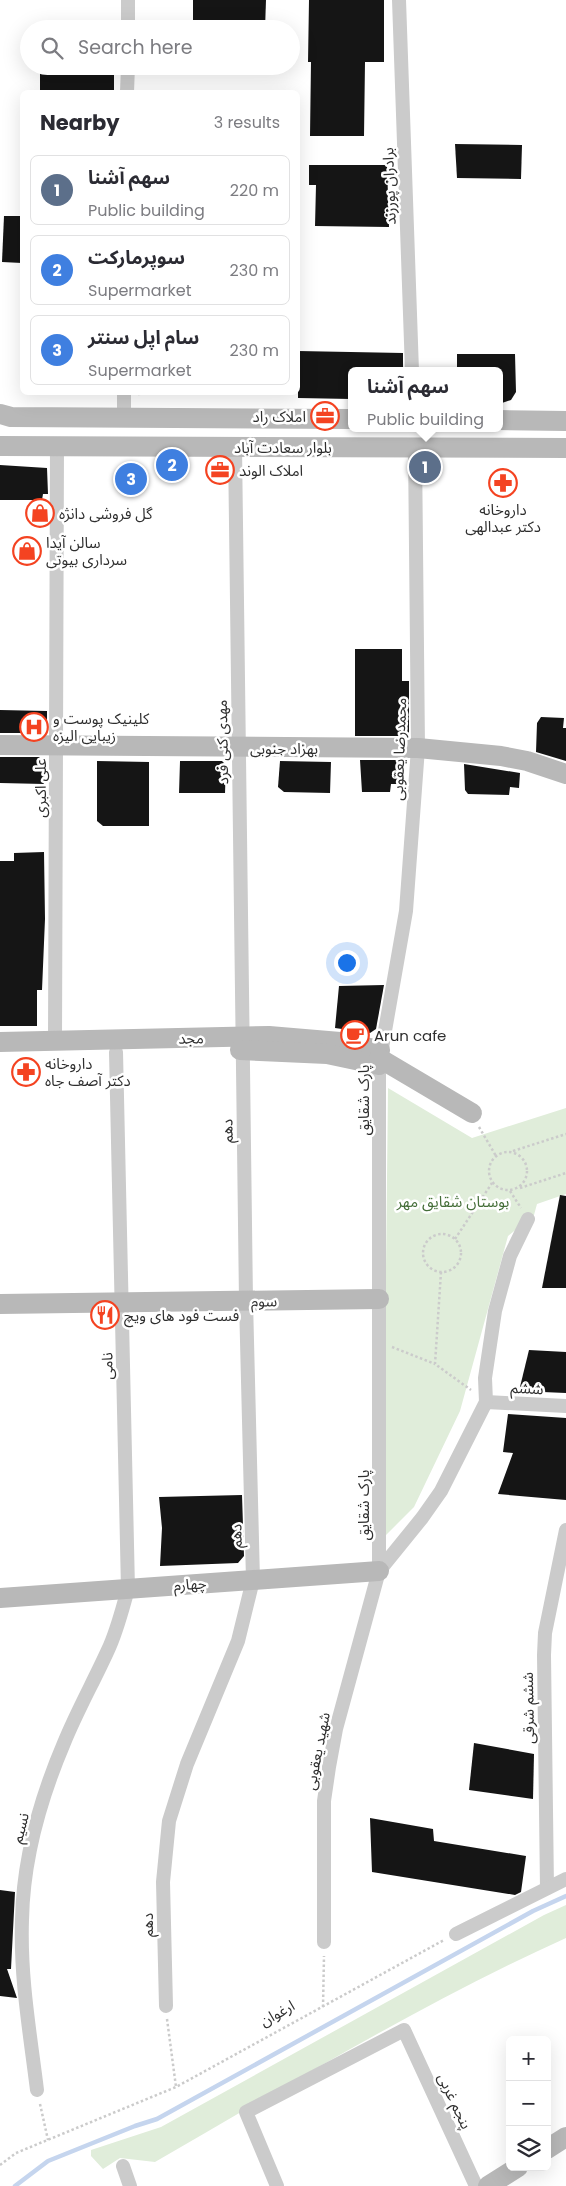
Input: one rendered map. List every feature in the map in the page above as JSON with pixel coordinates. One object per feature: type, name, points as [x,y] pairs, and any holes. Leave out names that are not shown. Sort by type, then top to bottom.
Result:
[{"type":"street","points":[[128,0],[128,20]]},
{"type":"street","name":"برادران پورزند","points":[[399,0],[412,367]]},
{"type":"street","points":[[127,90],[128,75]]},
{"type":"street","points":[[124,395],[124,418]]},
{"type":"street","name":"بلوار سعادت آباد","points":[[0,414],[11,417],[348,419]]},
{"type":"street","points":[[503,420],[566,420]]},
{"type":"street","name":"بلوار سعادت آباد","points":[[0,446],[235,446],[360,438],[415,447],[566,448]]},
{"type":"street","name":"علی اکبری","points":[[55,1047],[58,445]]},
{"type":"street","name":"مهدی کنی فرد","points":[[235,446],[242,1044]]},
{"type":"street","name":"محمدرضا یعقوبی","points":[[379,1058],[406,911],[418,748],[415,447]]},
{"type":"street","name":"بهزاد جنوبی","points":[[0,745],[418,748],[501,756],[527,761],[566,774]]},
{"type":"street","name":"مجد","points":[[0,1042],[55,1047]]},
{"type":"street","name":"مجد","points":[[0,1053],[55,1047],[242,1044],[355,1059],[379,1058],[472,1113]]},
{"type":"street","name":"دهم","points":[[166,2006],[163,1882],[169,1822],[187,1764],[238,1640],[253,1580],[242,1044]]},
{"type":"street","name":"نامی","points":[[116,1046],[128,1589]]},
{"type":"street","name":"پارک شقایق","points":[[379,1058],[379,1570]]},
{"type":"street","points":[[379,1570],[422,1518],[441,1491],[486,1402],[485,1378],[495,1311],[510,1256],[528,1219]]},
{"type":"street","name":"سوم","points":[[0,1304],[379,1299]]},
{"type":"street","name":"ششم","points":[[486,1402],[566,1406]]},
{"type":"street","name":"ششم شرقی","points":[[547,1888],[545,1633],[566,1530]]},
{"type":"street","name":"چهارم","points":[[0,1598],[379,1570]]},
{"type":"street","name":"شهید یعقوبی","points":[[324,1942],[324,1801],[329,1767],[336,1729],[379,1570]]},
{"type":"street","name":"نسیم","points":[[37,2090],[24,1984],[22,1919],[26,1878],[34,1835],[48,1786],[64,1743],[108,1649],[128,1589]]},
{"type":"street","points":[[456,1934],[566,1880]]},
{"type":"street","name":"پنجم غربی","points":[[278,2186],[246,2112],[404,2030],[476,2186]]},
{"type":"street","points":[[551,2146],[566,2137]]},
{"type":"street","points":[[123,2166],[130,2186]]},
{"type":"street","points":[[488,2186],[512,2171]]},
{"type":"path","points":[[472,1113],[496,1156]]},
{"type":"path","points":[[566,1134],[496,1156],[489,1165],[492,1182],[503,1190],[510,1191],[566,1173]]},
{"type":"path","points":[[511,1152],[522,1157],[527,1168],[526,1180],[517,1188]]},
{"type":"path","points":[[455,1239],[492,1182]]},
{"type":"path","points":[[510,1191],[528,1219]]},
{"type":"path","points":[[443,1234],[455,1239],[461,1250],[459,1262],[450,1271],[441,1272],[427,1265],[423,1254],[427,1242],[437,1235],[443,1234]]},
{"type":"path","points":[[435,1364],[441,1272]]},
{"type":"path","points":[[379,1342],[435,1364],[486,1402]]},
{"type":"path","name":"ارغوان","points":[[0,2165],[16,2153],[176,2087],[456,1934]]},
{"type":"path","points":[[323,2007],[324,1942]]},
{"type":"path","points":[[166,2006],[176,2087]]},
{"type":"path","points":[[37,2090],[48,2140]]},
{"type":"green space","name":"بوستان شقایق مهر","points":[[388,1088],[472,1138],[566,1108],[566,1194],[537,1204],[534,1215],[508,1236],[460,1411],[414,1507],[383,1538]]},
{"type":"green space","points":[[566,1905],[566,1938],[409,2016],[155,2162],[120,2158],[103,2169],[91,2156],[91,2150],[161,2127],[544,1915]]},
{"type":"building","points":[[193,0],[266,0],[265,20],[193,20]]},
{"type":"building","points":[[309,0],[384,0],[384,62],[365,62],[364,136],[310,136],[311,62],[308,62]]},
{"type":"building","points":[[40,75],[114,75],[114,90],[40,90]]},
{"type":"building","points":[[455,144],[522,145],[521,179],[457,178]]},
{"type":"building","points":[[309,165],[387,165],[389,227],[315,226],[316,185],[309,185]]},
{"type":"building","points":[[4,216],[20,216],[20,263],[2,262]]},
{"type":"building","points":[[300,351],[403,353],[403,367],[348,367],[348,399],[298,398],[298,395],[300,395]]},
{"type":"building","points":[[457,354],[515,354],[516,392],[511,400],[503,403],[503,367],[457,367]]},
{"type":"building","points":[[0,465],[47,468],[48,494],[43,494],[42,500],[0,500]]},
{"type":"building","points":[[355,649],[402,649],[402,681],[409,681],[409,736],[355,736]]},
{"type":"building","points":[[0,710],[47,711],[47,733],[0,733]]},
{"type":"building","points":[[541,717],[564,718],[563,728],[566,728],[566,761],[536,752],[537,723]]},
{"type":"building","points":[[0,757],[39,757],[45,763],[44,784],[0,783]]},
{"type":"building","points":[[360,760],[402,760],[403,784],[391,784],[390,792],[362,792]]},
{"type":"building","points":[[97,761],[149,762],[149,826],[103,826],[97,821]]},
{"type":"building","points":[[180,761],[222,761],[226,765],[225,793],[179,793]]},
{"type":"building","points":[[280,761],[331,762],[330,793],[284,792],[278,787]]},
{"type":"building","points":[[464,764],[520,773],[519,788],[510,787],[509,795],[468,794],[465,790]]},
{"type":"building","points":[[44,852],[45,919],[42,990],[37,990],[37,1026],[0,1026],[0,861],[14,861],[14,853]]},
{"type":"building","points":[[384,985],[376,1029],[370,1033],[335,1028],[339,986]]},
{"type":"building","points":[[560,1195],[566,1196],[566,1288],[542,1288]]},
{"type":"building","points":[[529,1350],[566,1352],[566,1393],[519,1391]]},
{"type":"building","points":[[508,1414],[566,1418],[566,1500],[498,1494],[513,1453],[503,1452]]},
{"type":"building","points":[[242,1495],[244,1556],[238,1563],[160,1566],[162,1528],[159,1497]]},
{"type":"building","points":[[474,1743],[534,1754],[533,1799],[469,1790]]},
{"type":"building","points":[[370,1818],[433,1829],[434,1841],[526,1856],[521,1892],[515,1895],[372,1872]]},
{"type":"building","points":[[0,1890],[15,1892],[11,1969],[7,1969],[17,1998],[0,1996]]},
{"type":"waterway","points":[[15,2186],[48,2161],[157,2119],[533,1911],[566,1896]]},
{"type":"place","name":"املاک راد","points":[[325,416]]},
{"type":"place","name":"سوپرمارکت","points":[[172,465]]},
{"type":"place","name":"سهم آشنا","points":[[425,467]]},
{"type":"place","name":"املاک الوند","points":[[220,470]]},
{"type":"place","name":"سام اپل سنتر","points":[[131,479]]},
{"type":"place","name":"داروخانه دکتر عبدالهی","points":[[503,483]]},
{"type":"place","name":"گل فروشی دانژه","points":[[40,513]]},
{"type":"place","name":"سالن آیدا سرداری بیوتی","points":[[27,551]]},
{"type":"place","name":"کلینیک پوست و زیبایی الیزه","points":[[34,727]]},
{"type":"place","name":"Arun cafe","points":[[355,1035]]},
{"type":"place","name":"داروخانه دکتر آصف جاه","points":[[26,1072]]},
{"type":"place","name":"فست فود های ویچ","points":[[105,1315]]}]
